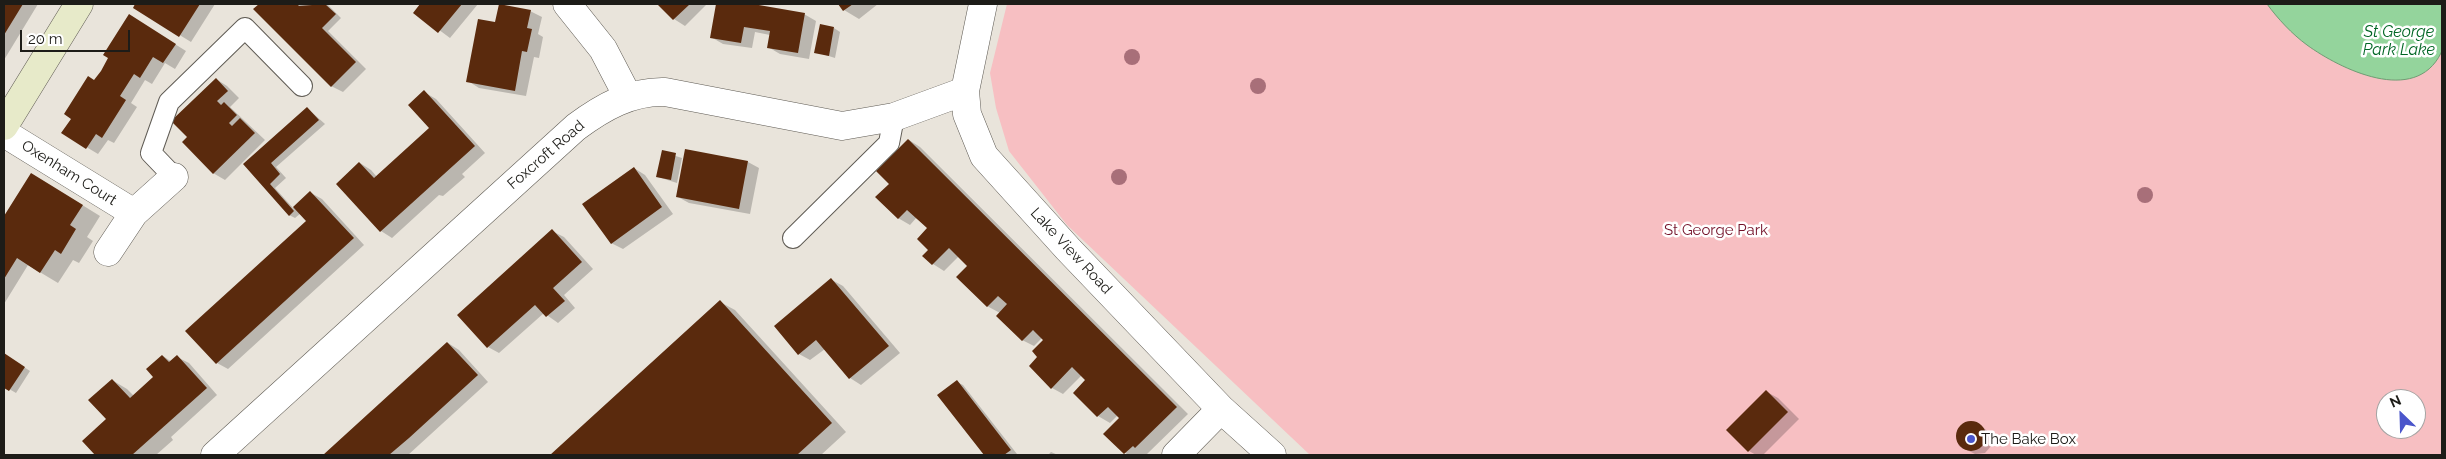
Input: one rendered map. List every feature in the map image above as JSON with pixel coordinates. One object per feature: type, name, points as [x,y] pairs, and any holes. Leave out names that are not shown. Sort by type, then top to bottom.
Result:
[{"type":"main road","points":[[4,126],[79,4]]},
{"type":"street","points":[[567,4],[602,49],[628,97]]},
{"type":"street","name":"Lake View Road","points":[[983,4],[966,91],[967,114],[984,156],[1068,249],[1221,408],[1272,455]]},
{"type":"street","name":"Foxcroft Road","points":[[215,455],[576,126],[607,106],[628,97],[653,92],[665,92],[842,126],[894,117],[966,91]]},
{"type":"street","name":"Oxenham Court","points":[[4,133],[134,213]]},
{"type":"street","name":"Oxenham Court","points":[[108,252],[134,213],[174,177]]},
{"type":"street","points":[[1176,455],[1221,408]]},
{"type":"lane","name":"Oxenham Court","points":[[174,177],[151,152],[169,102],[245,28],[302,86]]},
{"type":"lane","points":[[794,238],[889,143],[894,117]]},
{"type":"green space","name":"St George Park","points":[[1007,4],[2442,4],[2442,455],[1310,455],[1067,225],[1009,151],[996,108],[990,73]]},
{"type":"water","name":"St George Park Lake","points":[[2267,4],[2442,4],[2444,36],[2441,53],[2429,69],[2414,77],[2396,80],[2377,78],[2338,64],[2307,45],[2286,26]]},
{"type":"building","points":[[4,4],[23,4],[4,35]]},
{"type":"building","points":[[135,4],[200,4],[179,37],[133,8]]},
{"type":"building","points":[[259,4],[297,4],[299,6],[325,4],[336,14],[322,28],[356,62],[331,87],[253,9]]},
{"type":"building","points":[[420,4],[462,4],[438,33],[413,13]]},
{"type":"building","points":[[499,4],[531,10],[527,28],[532,29],[527,52],[522,51],[515,91],[466,82],[478,19],[495,22]]},
{"type":"building","points":[[657,4],[690,4],[673,20]]},
{"type":"building","points":[[716,4],[753,4],[805,13],[798,53],[767,48],[770,31],[744,27],[741,43],[710,38]]},
{"type":"building","points":[[838,4],[853,4],[843,11]]},
{"type":"building","points":[[129,14],[176,44],[163,63],[153,57],[140,78],[134,74],[120,96],[126,100],[102,138],[96,134],[86,149],[61,133],[71,119],[64,114],[88,76],[94,80],[101,71],[108,58],[103,55]]},
{"type":"building","points":[[820,24],[834,27],[829,56],[814,53]]},
{"type":"building","points":[[216,78],[228,91],[217,101],[221,105],[224,102],[237,115],[229,123],[232,126],[240,118],[255,133],[213,174],[182,142],[187,137],[171,121]]},
{"type":"building","points":[[424,90],[475,146],[380,232],[336,184],[359,162],[374,178],[429,128],[408,105]]},
{"type":"building","points":[[307,107],[319,120],[271,163],[280,174],[270,184],[294,211],[289,216],[243,164]]},
{"type":"building","points":[[908,139],[1177,407],[1135,448],[1133,446],[1124,454],[1103,434],[1119,418],[1108,407],[1097,417],[1073,393],[1085,380],[1072,367],[1051,389],[1029,366],[1037,357],[1032,351],[1043,340],[1033,330],[1022,341],[996,316],[1007,304],[998,296],[987,307],[956,277],[967,266],[949,248],[932,265],[922,256],[928,250],[917,239],[927,228],[907,210],[898,219],[875,197],[889,184],[876,171]]},
{"type":"building","points":[[685,149],[748,161],[739,209],[676,197]]},
{"type":"building","points":[[662,150],[676,153],[671,180],[656,177]]},
{"type":"building","points":[[634,167],[662,207],[611,244],[582,204]]},
{"type":"building","points":[[31,173],[83,205],[70,225],[76,229],[61,254],[55,250],[40,273],[17,258],[4,279],[4,216]]},
{"type":"building","points":[[310,191],[354,238],[216,364],[185,331],[306,221],[293,207]]},
{"type":"building","points":[[552,229],[582,262],[553,288],[565,301],[546,317],[535,305],[487,348],[457,315]]},
{"type":"building","points":[[831,278],[889,346],[849,379],[816,340],[798,355],[774,326]]},
{"type":"building","points":[[720,300],[832,423],[797,455],[550,455]]},
{"type":"building","points":[[447,342],[478,375],[409,438],[389,455],[323,455]]},
{"type":"building","points":[[4,353],[25,367],[9,391],[4,388]]},
{"type":"building","points":[[162,355],[169,362],[177,355],[207,388],[132,455],[95,455],[82,441],[106,419],[88,400],[112,379],[130,398],[153,377],[146,369]]},
{"type":"building","points":[[957,380],[1011,450],[1004,455],[984,455],[937,395]]},
{"type":"building","points":[[1766,390],[1788,412],[1748,452],[1726,430]]},
{"type":"building","name":"The Bake Box","points":[[1971,421],[1982,425],[1986,436],[1982,447],[1971,451],[1960,447],[1956,436],[1960,425]]},
{"type":"place","name":"The Bake Box","points":[[1971,439]]}]
